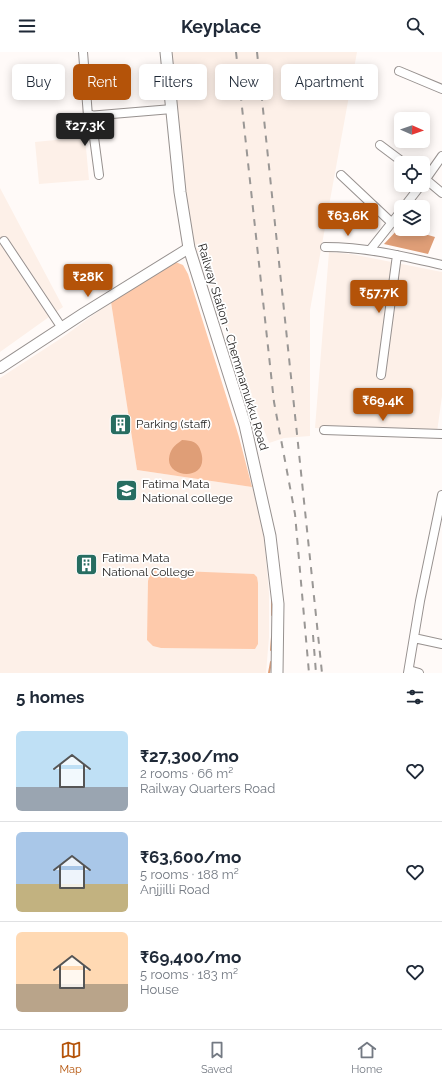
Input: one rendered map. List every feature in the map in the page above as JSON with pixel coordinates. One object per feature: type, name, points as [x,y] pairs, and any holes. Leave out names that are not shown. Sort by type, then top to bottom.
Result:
[{"type":"main road","name":"Railway Station - Chemmamukku Road","points":[[166,52],[181,199],[188,248],[245,425],[270,536],[276,584],[278,626],[277,673]]},
{"type":"street","points":[[83,52],[88,116],[91,116],[99,175]]},
{"type":"street","points":[[399,71],[442,89]]},
{"type":"street","points":[[91,116],[172,109]]},
{"type":"street","points":[[380,145],[395,156]]},
{"type":"street","points":[[430,172],[442,156]]},
{"type":"street","points":[[341,176],[392,223]]},
{"type":"street","points":[[430,185],[442,193]]},
{"type":"street","points":[[370,250],[394,220]]},
{"type":"street","points":[[4,241],[62,328]]},
{"type":"street","points":[[325,247],[348,247],[370,250],[442,264]]},
{"type":"street","points":[[0,368],[188,248]]},
{"type":"street","points":[[381,375],[397,255]]},
{"type":"street","points":[[324,430],[442,434]]},
{"type":"street","points":[[420,673],[408,671],[420,601],[440,519],[442,494]]},
{"type":"street","points":[[414,638],[442,644]]},
{"type":"shaded area","points":[[171,52],[357,52],[355,64],[281,64],[281,100],[348,100],[310,310],[310,436],[284,438],[269,443],[199,256],[193,239],[189,217],[182,168],[176,100],[207,100],[207,64],[172,64]]},
{"type":"shaded area","points":[[85,137],[89,180],[39,184],[35,142]]},
{"type":"shaded area","points":[[0,188],[63,307],[0,352]]},
{"type":"shaded area","points":[[394,233],[394,236],[430,236],[435,237],[428,254],[384,244]]},
{"type":"shaded area","points":[[329,252],[351,254],[442,272],[442,396],[437,432],[315,428]]},
{"type":"shaded area","points":[[173,261],[183,265],[188,274],[239,437],[252,487],[137,470],[111,302]]},
{"type":"shaded area","name":"Fatima Mata National college","points":[[111,302],[137,470],[252,487],[258,506],[264,536],[269,593],[269,637],[266,673],[0,673],[0,378],[63,337]]},
{"type":"shaded area","points":[[182,440],[194,442],[200,448],[202,461],[200,468],[195,472],[188,474],[181,473],[170,466],[169,459],[171,450]]},
{"type":"shaded area","points":[[156,570],[254,574],[257,577],[258,583],[258,644],[255,649],[161,648],[153,646],[147,640],[148,581],[150,573]]},
{"type":"waterway","points":[[272,599],[272,615]]},
{"type":"waterway","points":[[271,650],[272,637]]},
{"type":"waterway","points":[[269,673],[271,662]]},
{"type":"railway","points":[[236,52],[274,402],[295,514],[309,673]]},
{"type":"railway","points":[[257,52],[322,673]]},
{"type":"railway","points":[[313,635],[316,673]]},
{"type":"place","name":"Parking (staff)","points":[[121,424]]},
{"type":"place","name":"Fatima Mata National college","points":[[127,491]]},
{"type":"place","name":"Fatima Mata National College","points":[[87,565]]}]
